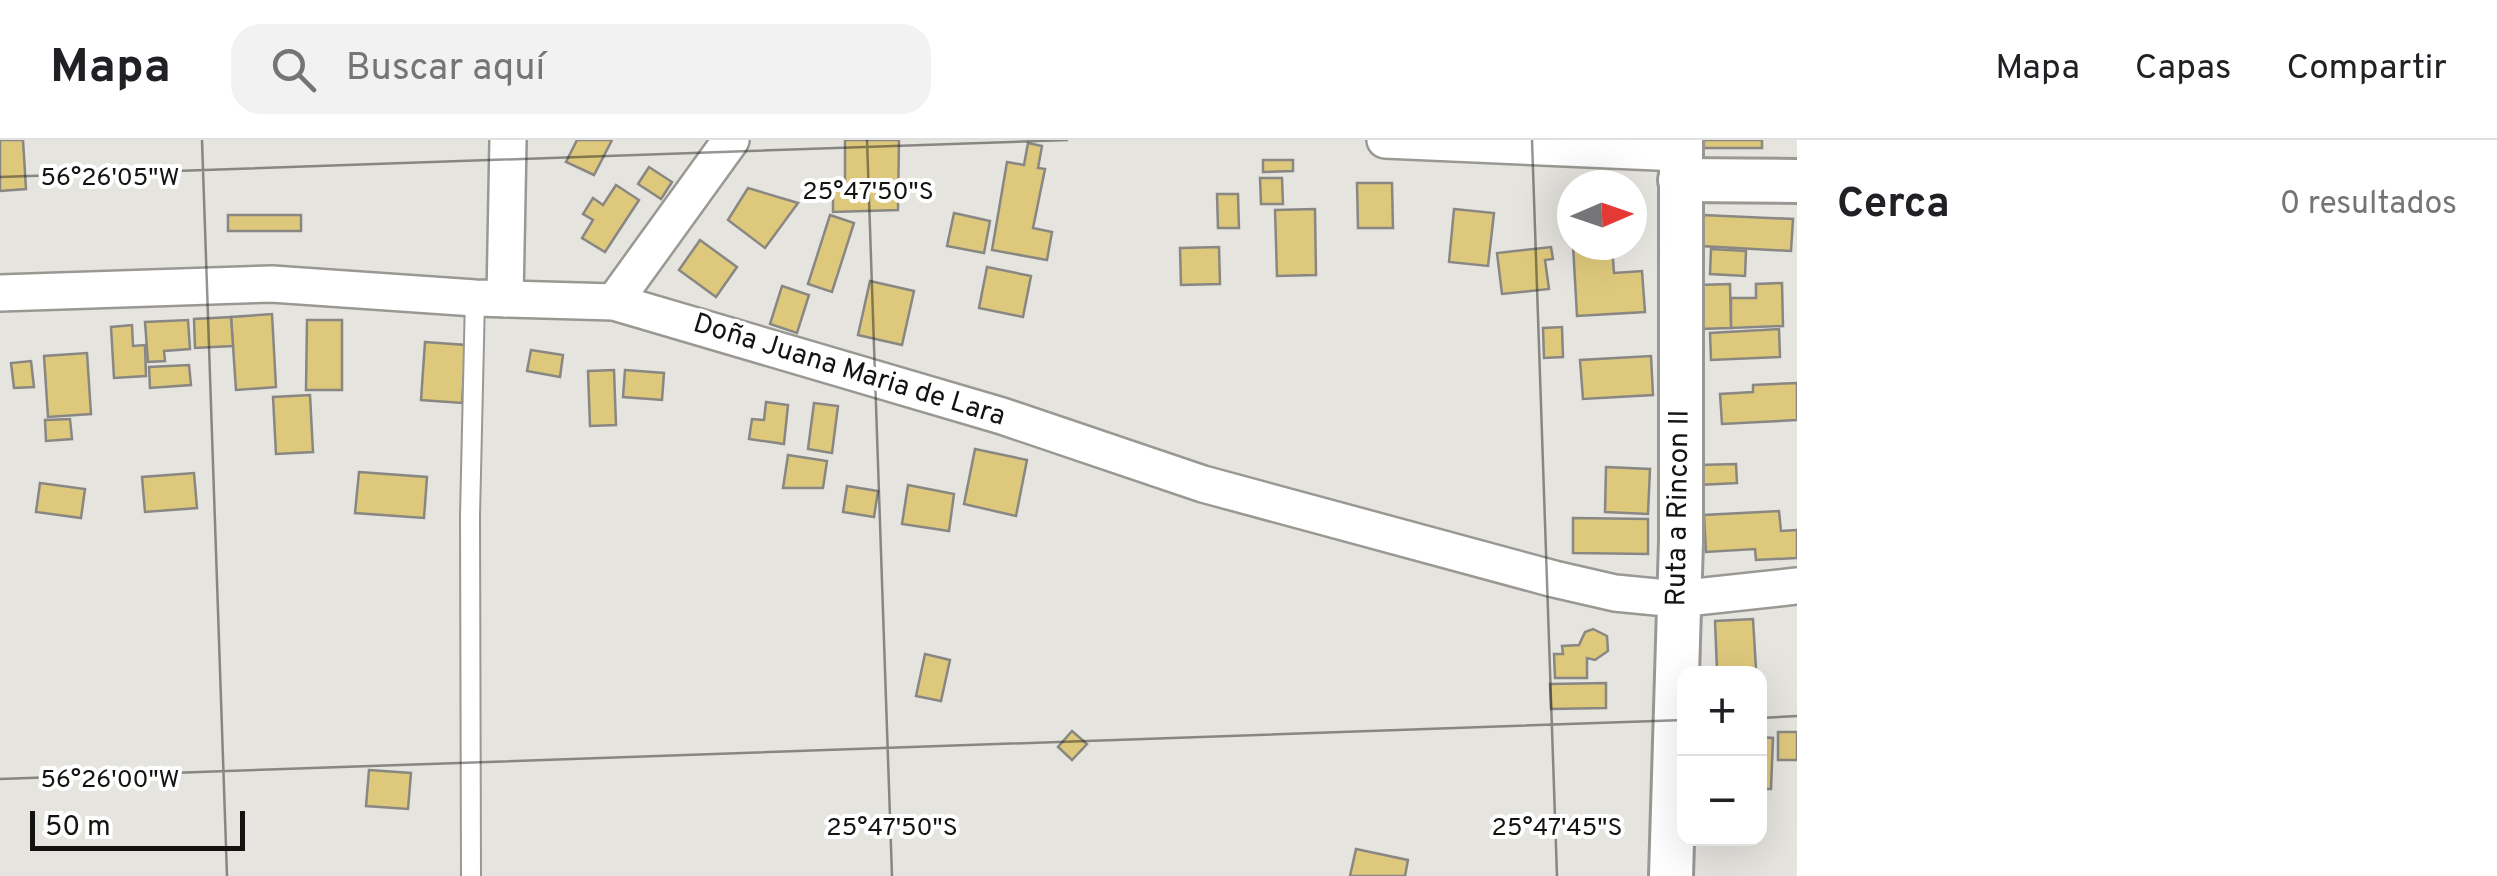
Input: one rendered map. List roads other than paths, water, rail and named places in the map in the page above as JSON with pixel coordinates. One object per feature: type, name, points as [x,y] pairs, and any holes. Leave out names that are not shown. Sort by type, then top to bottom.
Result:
[{"type":"street","points":[[490,299],[508,140]]},
{"type":"street","points":[[614,302],[731,140]]},
{"type":"street","points":[[1385,140],[1680,158],[1797,181]]},
{"type":"street","name":"Ruta a Rincon II","points":[[1671,876],[1680,158]]},
{"type":"street","name":"Doña Juana Maria de Lara","points":[[0,293],[272,284],[490,299],[614,302],[1002,416],[1204,484],[1554,579],[1615,593],[1677,598],[1797,586]]},
{"type":"lane","points":[[470,876],[470,516],[490,299]]}]
